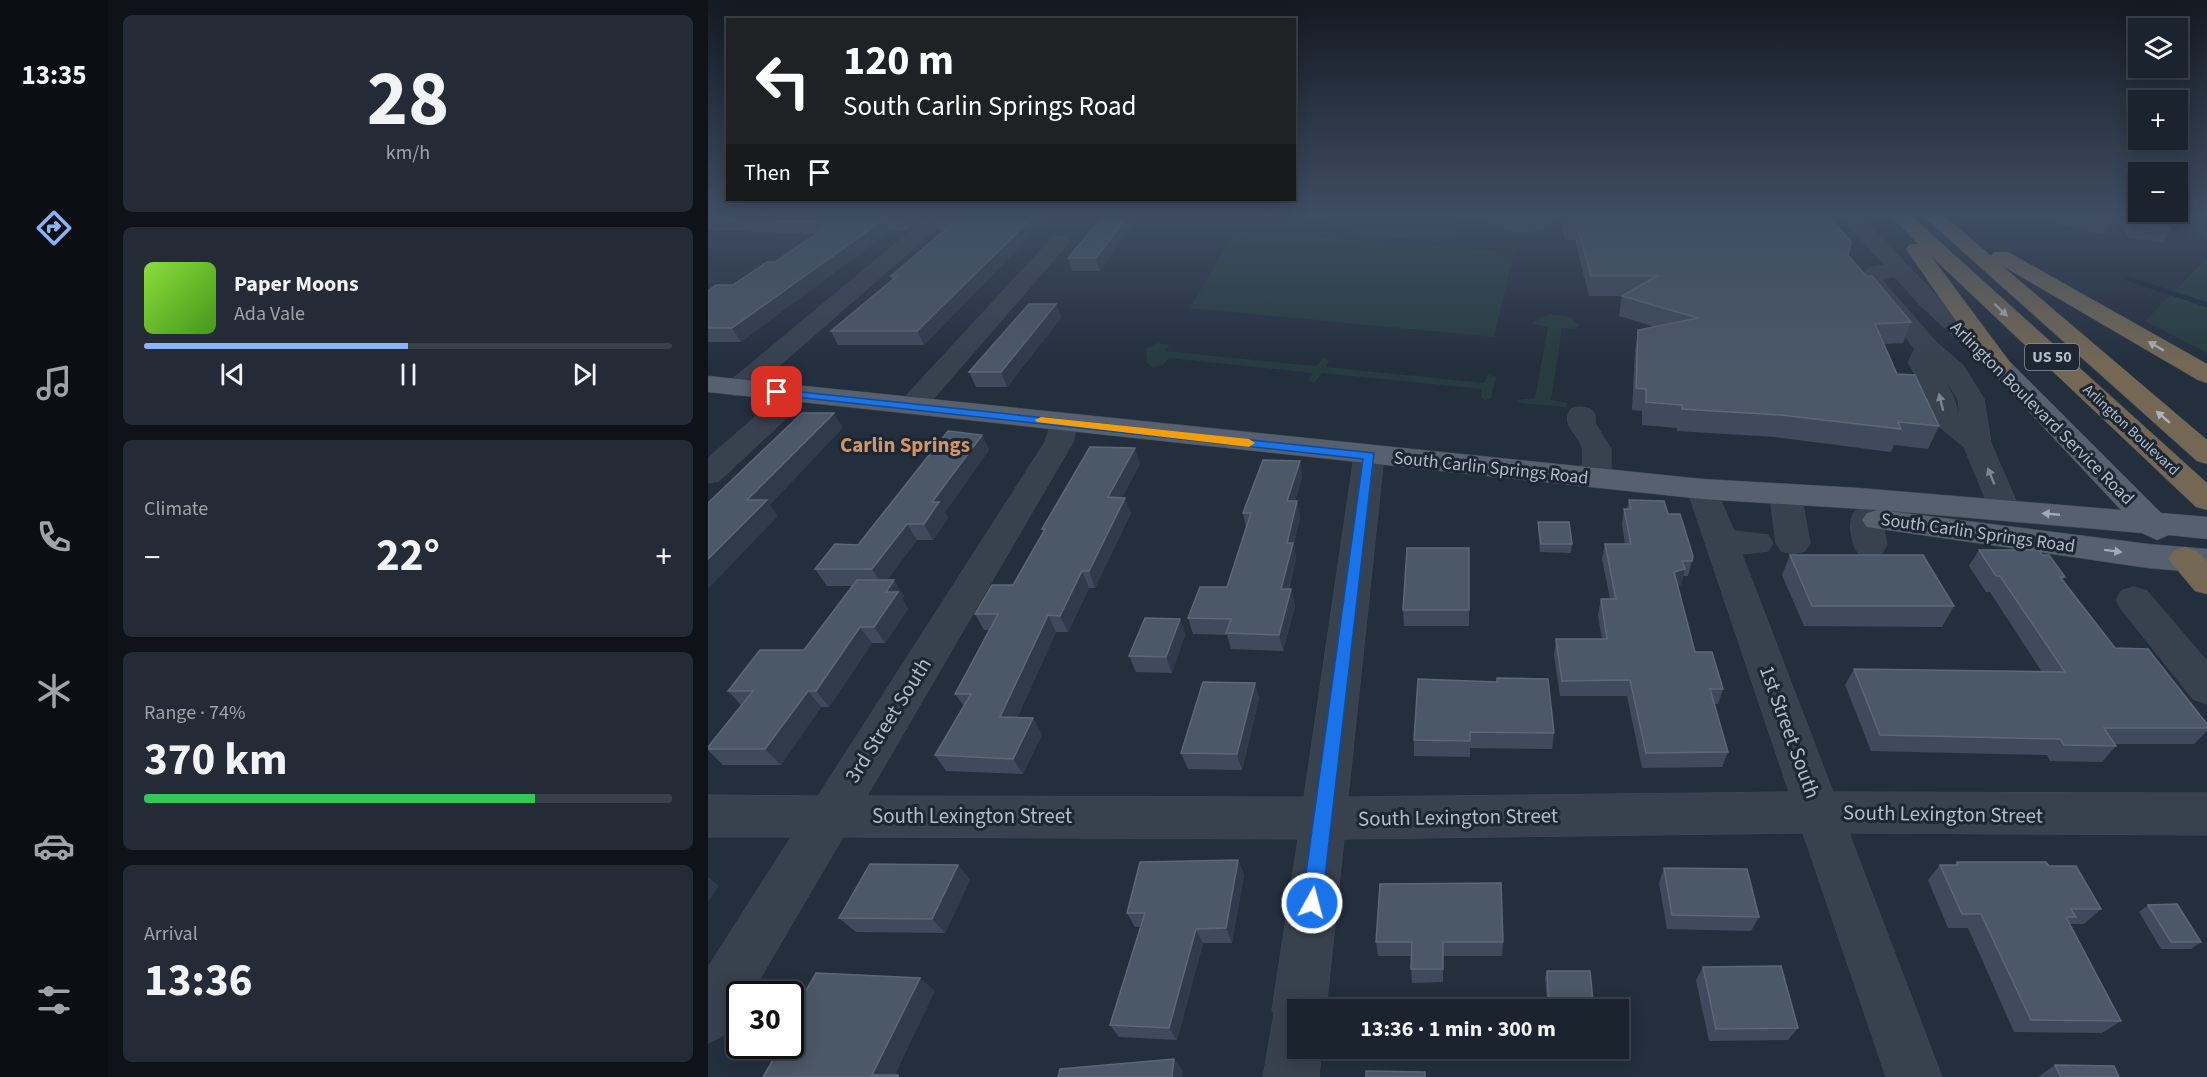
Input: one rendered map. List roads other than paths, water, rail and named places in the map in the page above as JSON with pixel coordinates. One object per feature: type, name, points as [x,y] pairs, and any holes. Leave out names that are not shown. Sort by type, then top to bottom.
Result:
[{"type":"highway","points":[[1927,263],[1999,365]]},
{"type":"highway","name":"Arlington Boulevard","points":[[1951,263],[2207,500]]},
{"type":"highway","name":"Arlington Boulevard","points":[[1988,263],[2207,455]]},
{"type":"highway","points":[[2013,263],[2207,375]]},
{"type":"main road","name":"Arlington Boulevard Service Road","points":[[1999,365],[2151,523],[2200,567]]},
{"type":"main road","name":"South Carlin Springs Road","points":[[708,384],[1369,456],[1702,489],[1859,498],[2207,528]]},
{"type":"main road","name":"South Carlin Springs Road","points":[[1702,489],[1787,505],[1868,532],[1947,530],[2200,567]]},
{"type":"main road","points":[[1947,530],[2004,510]]},
{"type":"street","points":[[738,388],[886,263]]},
{"type":"street","points":[[912,406],[1040,263]]},
{"type":"street","name":"Arlington Boulevard Service Road","points":[[1893,263],[1999,365]]},
{"type":"street","name":"Arlington Boulevard Service Road","points":[[1898,269],[1878,273],[1870,280],[1928,348],[1921,362],[1940,396],[1945,420],[1977,443],[2004,510]]},
{"type":"street","points":[[708,474],[797,394]]},
{"type":"street","points":[[1581,415],[1581,424],[1595,440],[1599,455],[1596,478]]},
{"type":"street","name":"3rd Street South","points":[[708,1016],[1059,442],[1063,423]]},
{"type":"street","points":[[1300,999],[1369,456]]},
{"type":"street","name":"1st Street South","points":[[1702,489],[1738,543],[1818,812],[1914,1077]]},
{"type":"street","points":[[1787,505],[1793,543]]},
{"type":"street","points":[[2134,600],[2207,688]]},
{"type":"street","name":"South Lexington Street","points":[[708,816],[1322,818],[1818,812],[2207,814]]},
{"type":"street","points":[[1291,1077],[1293,1059]]},
{"type":"waterway","points":[[2126,278],[2207,305]]},
{"type":"district","name":"Carlin Springs","points":[[905,445]]}]
